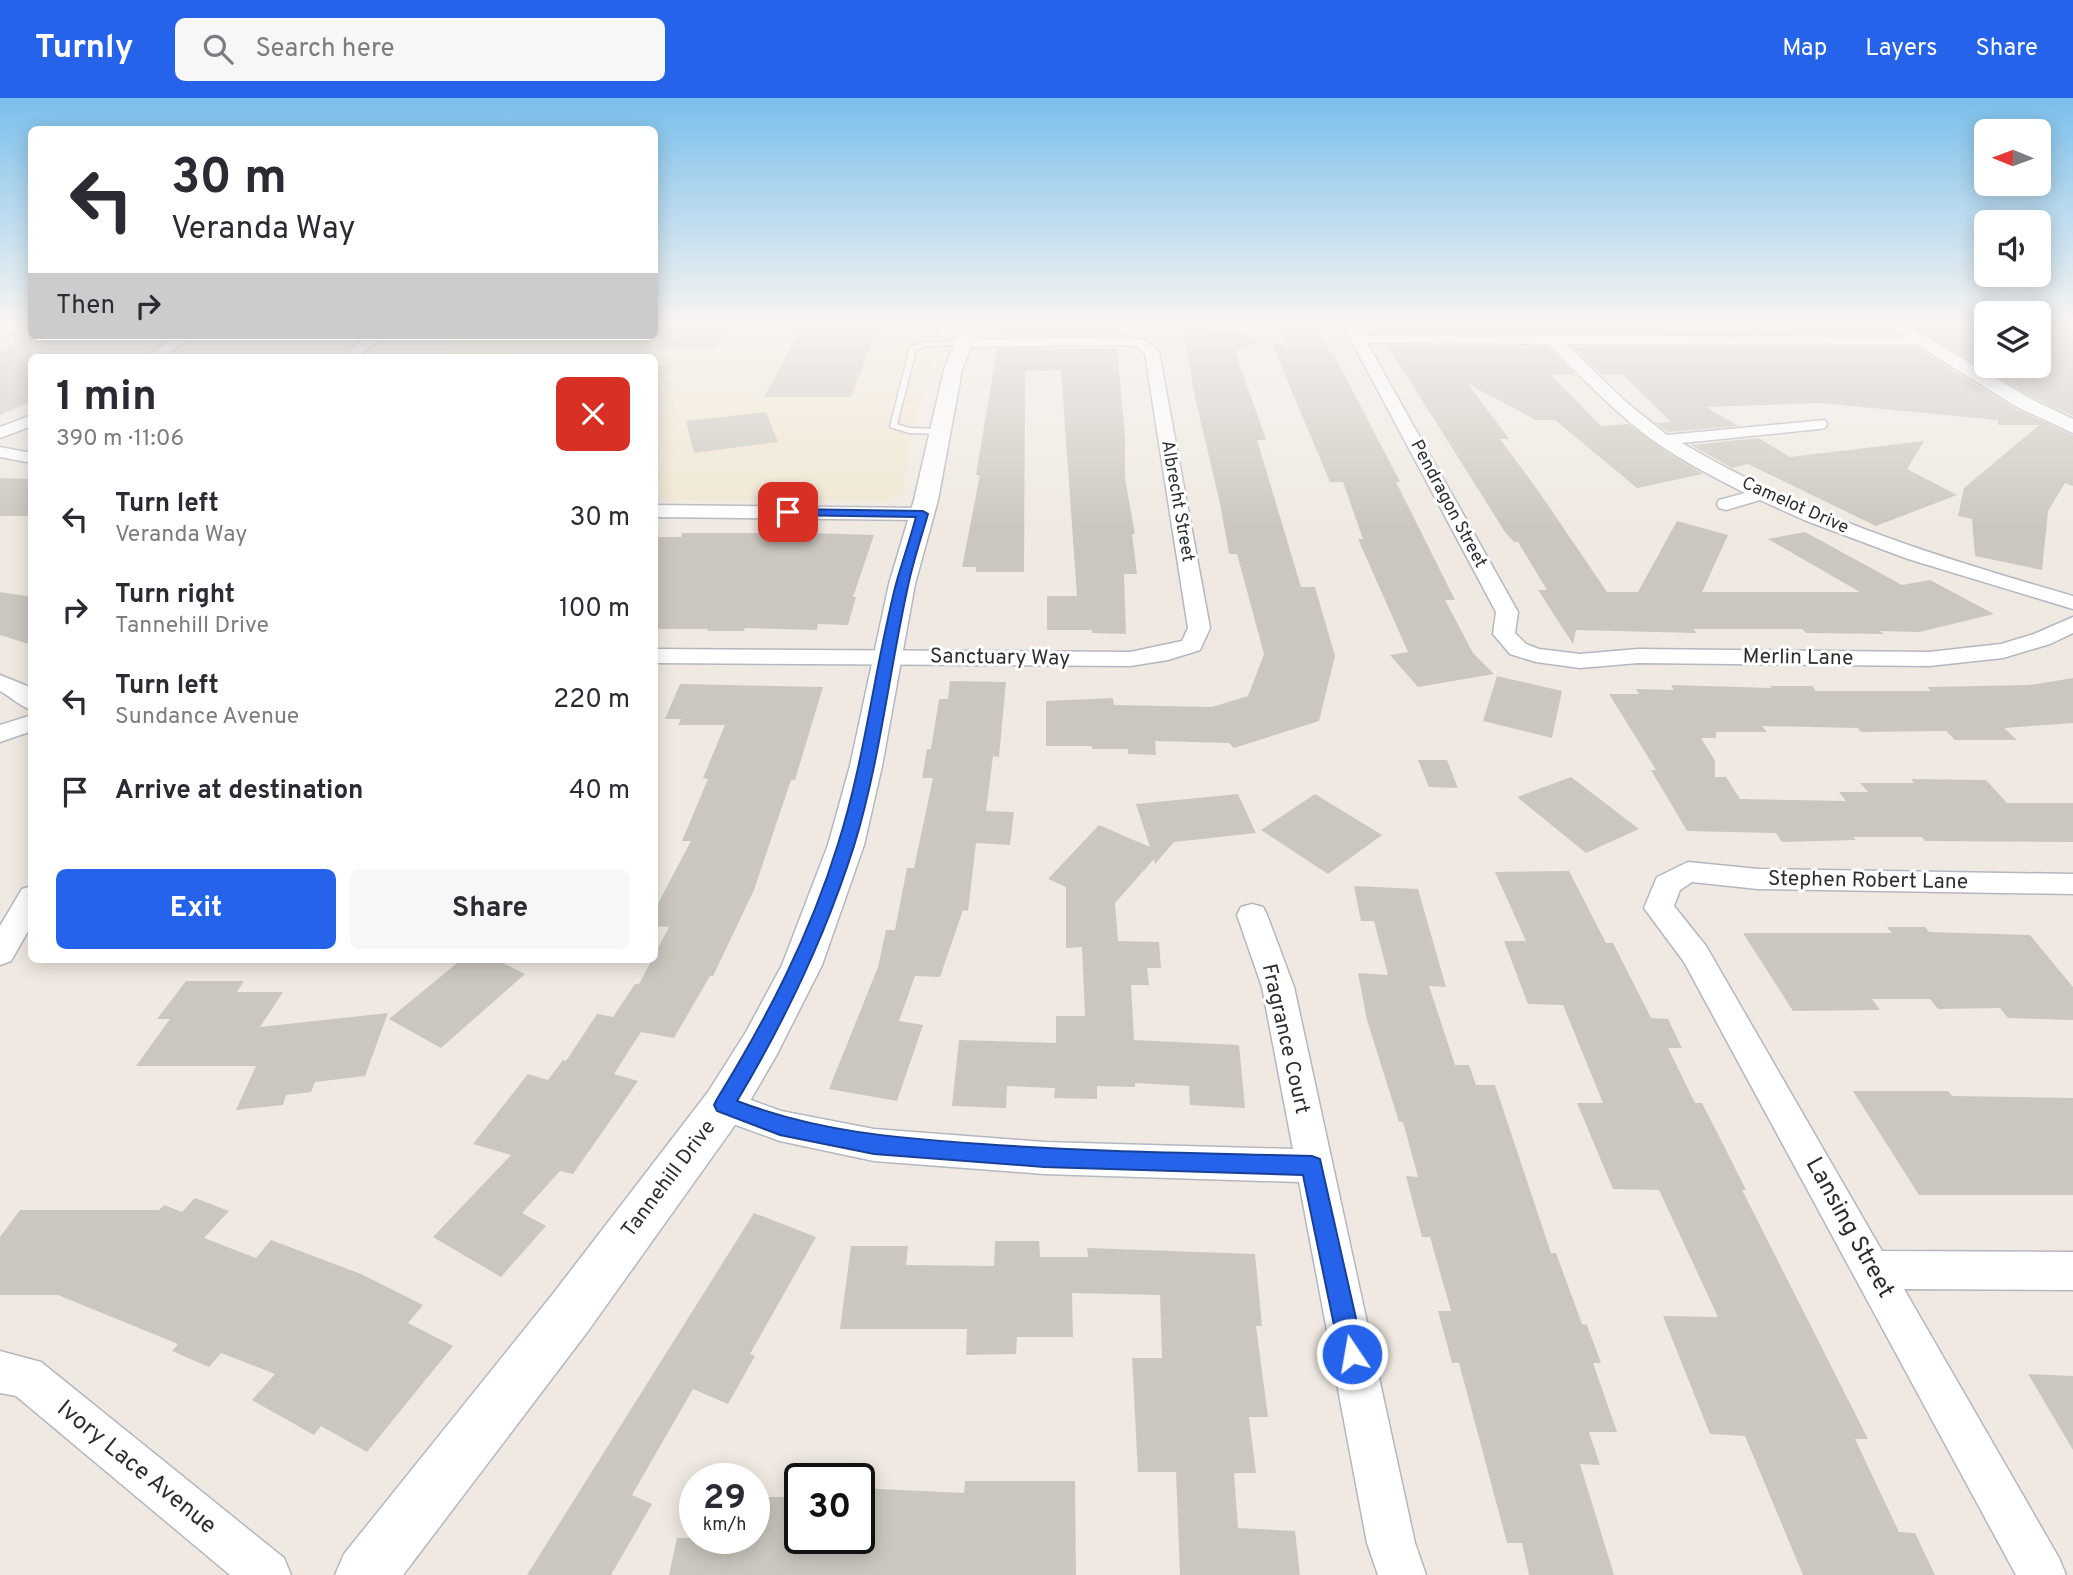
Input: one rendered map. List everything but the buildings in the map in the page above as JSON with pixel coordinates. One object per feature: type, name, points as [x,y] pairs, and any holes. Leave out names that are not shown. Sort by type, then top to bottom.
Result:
[{"type":"street","name":"Tannehill Drive","points":[[365,1575],[570,1312],[724,1105],[761,1044],[802,965],[846,845],[866,766],[902,584],[923,514],[948,392]]},
{"type":"street","name":"Albrecht Street","points":[[1159,392],[1191,580]]},
{"type":"street","name":"Pendragon Street","points":[[1388,392],[1507,612],[1504,634],[1518,649]]},
{"type":"street","name":"Camelot Drive","points":[[1604,392],[1664,440],[1764,493],[1906,551],[2073,603]]},
{"type":"street","points":[[2006,392],[2073,427]]},
{"type":"street","points":[[0,433],[28,422]]},
{"type":"street","points":[[1664,440],[1819,424]]},
{"type":"street","points":[[0,452],[28,457]]},
{"type":"street","points":[[1726,504],[1764,493]]},
{"type":"street","points":[[658,511],[923,514]]},
{"type":"street","name":"Sanctuary Way","points":[[658,656],[1130,659],[1182,650],[1192,645],[1199,628],[1191,580]]},
{"type":"street","name":"Merlin Lane","points":[[1518,649],[1536,655],[1580,661],[1638,656],[1929,659],[2003,651],[2042,639],[2073,624]]},
{"type":"street","points":[[0,682],[28,698]]},
{"type":"street","points":[[0,734],[28,724]]},
{"type":"street","name":"Stephen Robert Lane","points":[[1667,884],[1688,872],[1758,879],[2073,884]]},
{"type":"street","name":"Lansing Street","points":[[1667,884],[1659,908],[1695,954],[2042,1575]]},
{"type":"street","points":[[13,945],[28,906]]},
{"type":"street","name":"Fragrance Court","points":[[1252,915],[1278,987],[1312,1166],[1391,1543],[1402,1575]]},
{"type":"street","points":[[724,1105],[780,1126],[874,1145],[1044,1158],[1312,1166]]},
{"type":"street","points":[[1872,1270],[2073,1271]]},
{"type":"street","name":"Ivory Lace Avenue","points":[[0,1372],[26,1377],[267,1575]]},
{"type":"lane","points":[[902,392],[893,425],[912,431],[940,432]]},
{"type":"shaded area","points":[[658,392],[924,392],[911,437],[903,492],[885,501],[658,499]]},
{"type":"route","points":[[788,512],[923,514],[902,584],[866,766],[846,845],[802,965],[761,1044],[724,1105],[780,1126],[874,1145],[1044,1158],[1312,1166],[1352,1354]]}]
